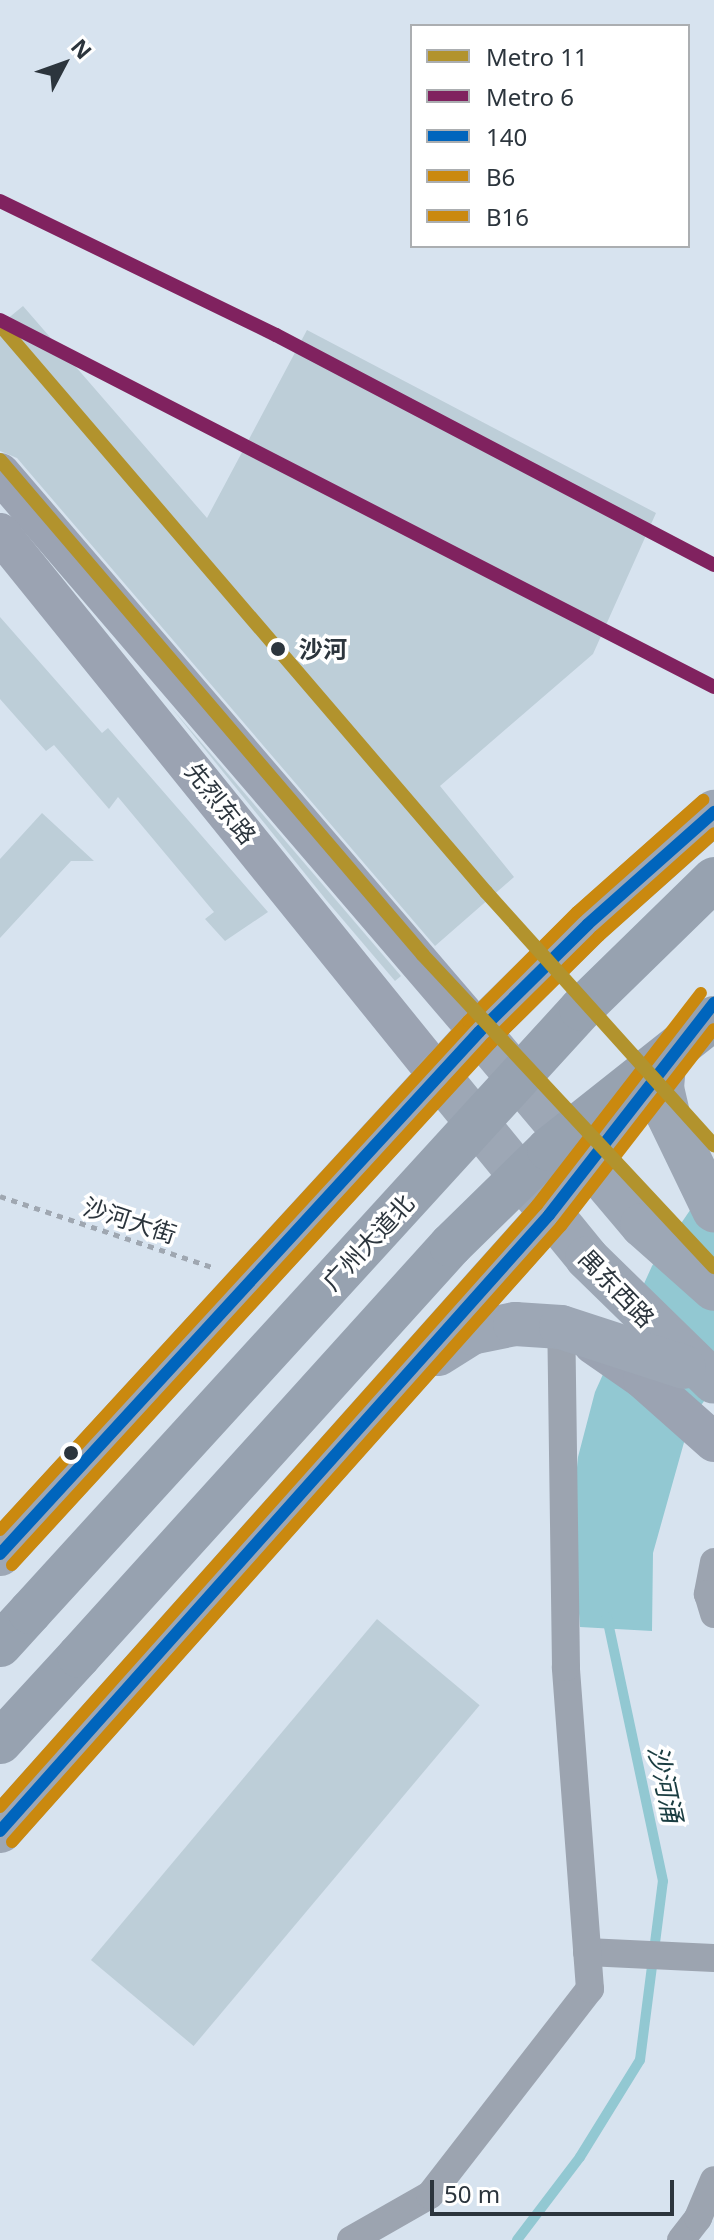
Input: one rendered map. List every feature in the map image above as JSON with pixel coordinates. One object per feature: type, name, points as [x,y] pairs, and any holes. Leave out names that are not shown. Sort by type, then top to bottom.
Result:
[{"type":"highway","name":"广州大道北","points":[[0,1645],[581,1009],[714,879]]},
{"type":"highway","points":[[0,1742],[451,1245],[549,1149],[714,1018]]},
{"type":"main road","points":[[0,1554],[249,1279],[479,1032],[588,924],[714,812]]},
{"type":"main road","points":[[0,1831],[549,1215],[714,1003]]},
{"type":"main road","points":[[479,1032],[642,1225],[714,1289]]},
{"type":"main road","points":[[664,1065],[662,1088],[668,1115],[714,1210]]},
{"type":"main road","name":"禺东西路","points":[[438,1075],[549,1215],[696,1382]]},
{"type":"main road","points":[[413,1370],[471,1333],[515,1324],[561,1327],[696,1382]]},
{"type":"street","name":"先烈东路","points":[[0,473],[479,1032]]},
{"type":"street","name":"先烈东路","points":[[0,533],[438,1075]]},
{"type":"street","points":[[351,2240],[430,2195],[590,1989],[597,1953],[566,1667],[561,1327]]},
{"type":"street","points":[[714,1562],[708,1594],[714,1614]]},
{"type":"street","points":[[597,1953],[714,1958]]},
{"type":"street","points":[[681,2240],[698,2218],[714,2180]]},
{"type":"path","name":"沙河大街","points":[[0,1196],[249,1279]]},
{"type":"water","points":[[714,1175],[714,1387],[690,1421],[653,1553],[652,1631],[580,1627],[572,1518],[578,1457],[595,1392],[652,1266]]},
{"type":"building","name":"沙河","points":[[23,306],[207,518],[307,330],[656,513],[593,654],[440,786],[514,877],[435,946],[17,458],[0,451],[0,325]]},
{"type":"building","points":[[0,617],[102,733],[108,728],[268,912],[225,941],[205,919],[214,912],[118,797],[109,809],[54,745],[46,751],[0,699]]},
{"type":"building","points":[[170,706],[401,976],[395,981]]},
{"type":"building","points":[[42,813],[94,861],[71,861],[0,938],[0,859]]},
{"type":"building","points":[[377,1619],[480,1705],[194,2046],[91,1960]]},
{"type":"waterway","name":"沙河涌","points":[[517,2240],[580,2157],[640,2060],[663,1881],[607,1617]]},
{"type":"metro line","name":"6","points":[[0,201],[276,335],[714,565]]},
{"type":"metro line","name":"6","points":[[0,320],[714,687]]},
{"type":"metro line","name":"11","points":[[0,325],[486,892],[714,1145]]},
{"type":"metro line","name":"11","points":[[0,460],[423,955],[714,1267]]},
{"type":"transit line","name":"B16","points":[[0,1530],[468,1021],[577,912],[703,800]]},
{"type":"transit line","name":"140","points":[[0,1554],[479,1032],[588,924],[714,812]]},
{"type":"transit line","name":"B6","points":[[12,1565],[491,1043],[599,936],[714,833]]},
{"type":"transit line","name":"B16","points":[[0,1807],[537,1205],[701,993]]},
{"type":"transit line","name":"140","points":[[0,1831],[549,1215],[714,1003]]},
{"type":"transit line","name":"B6","points":[[12,1842],[561,1226],[714,1029]]},
{"type":"place","name":"沙河","points":[[278,649]]}]
